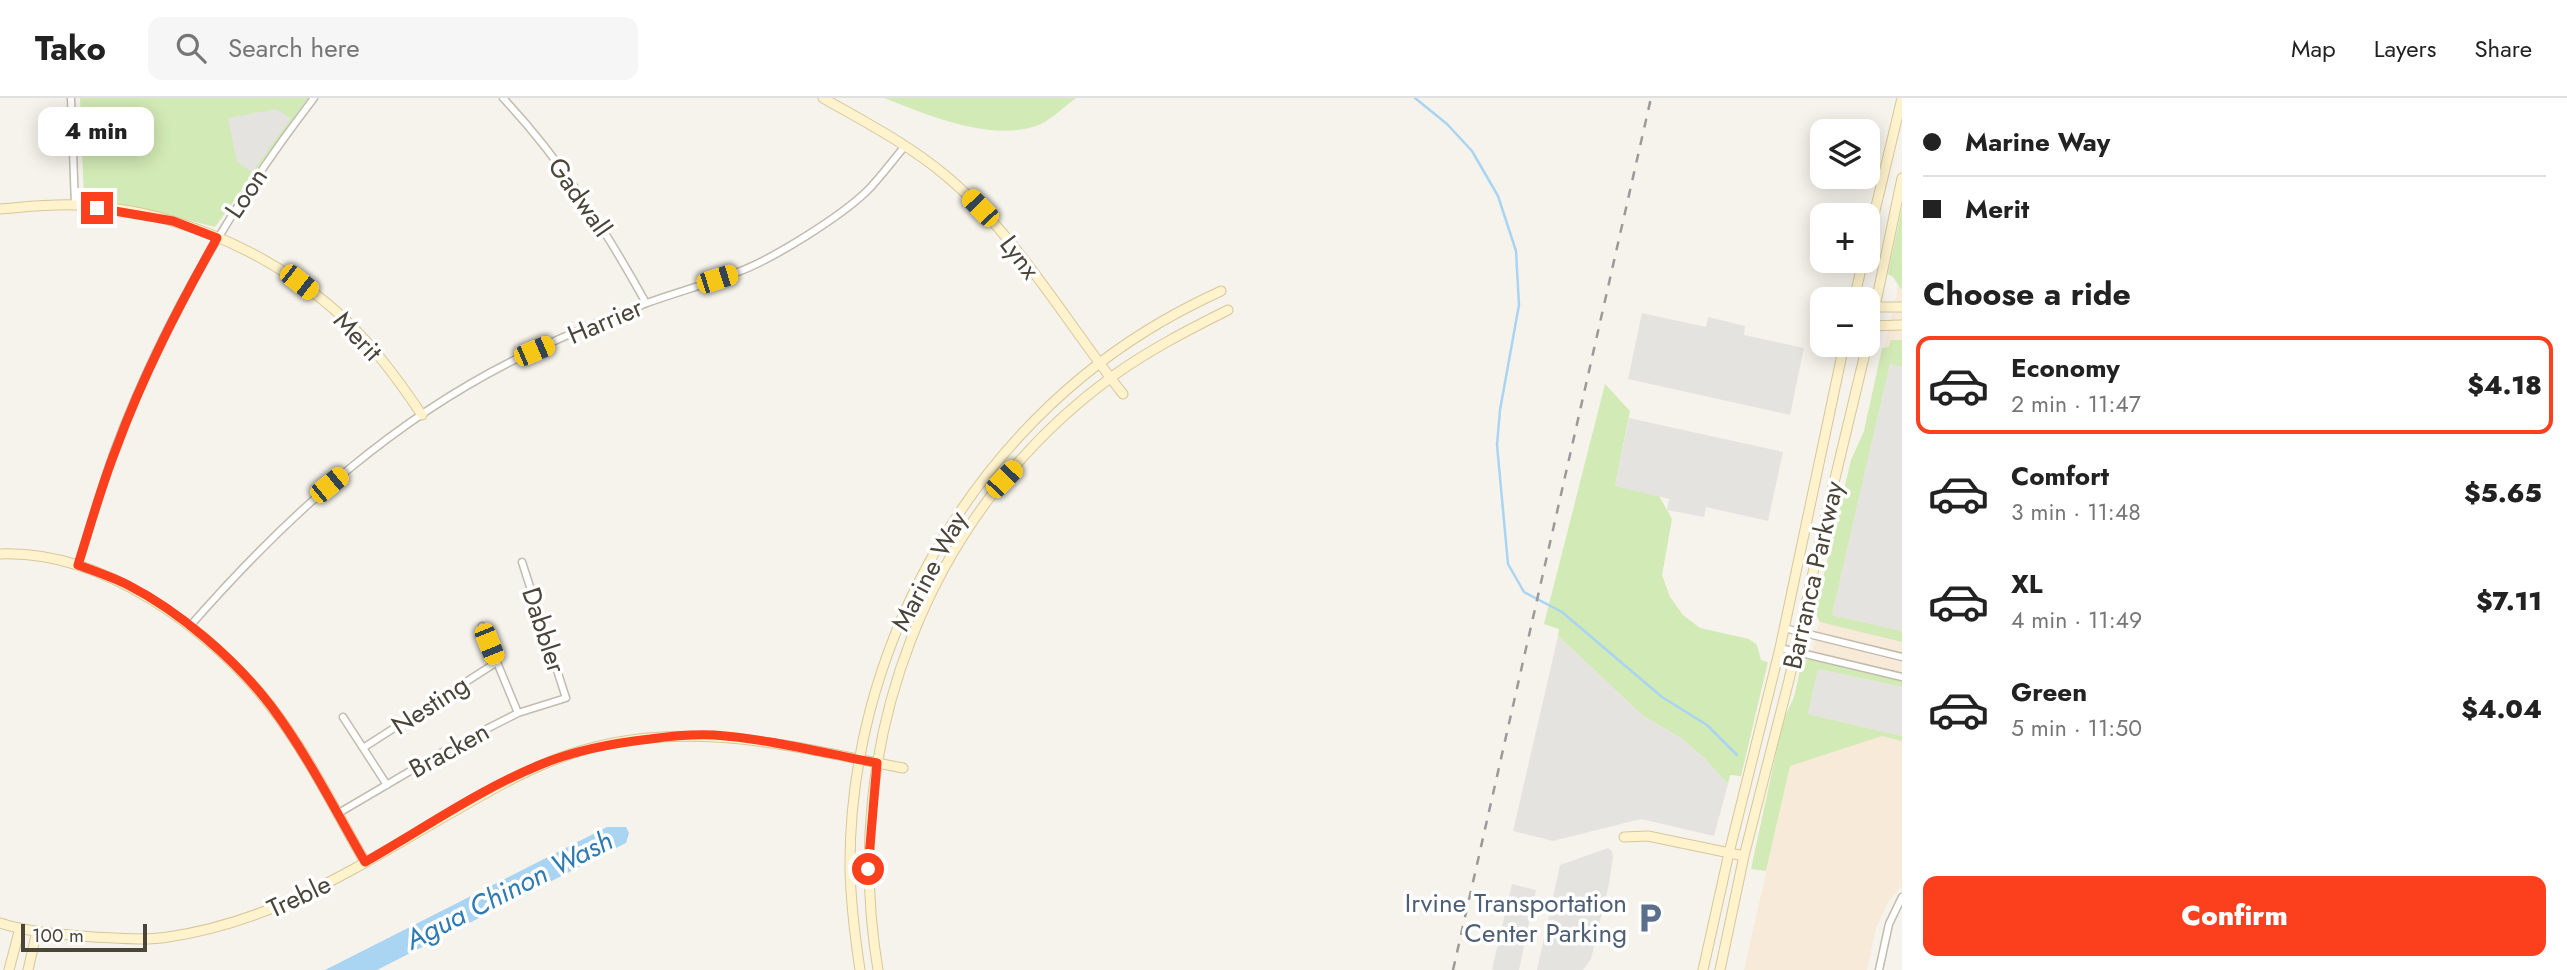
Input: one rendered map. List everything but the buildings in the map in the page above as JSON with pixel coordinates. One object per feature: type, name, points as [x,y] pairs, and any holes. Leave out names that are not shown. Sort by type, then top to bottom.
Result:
[{"type":"main road","name":"Lynx","points":[[824,98],[905,146],[947,177],[990,219],[1123,394]]},
{"type":"main road","points":[[1877,203],[1902,98]]},
{"type":"main road","name":"Barranca Parkway","points":[[1876,287],[1902,178]]},
{"type":"main road","name":"Merit","points":[[0,209],[75,205],[119,210],[173,221],[262,258],[330,306],[380,358],[422,415]]},
{"type":"main road","name":"Marine Way","points":[[860,970],[850,870],[859,760],[869,709],[889,648],[929,562],[968,499],[1007,450],[1041,414],[1100,364],[1145,331],[1221,291]]},
{"type":"main road","points":[[1880,307],[1902,307]]},
{"type":"main road","name":"Marine Way","points":[[878,970],[873,942],[868,869],[880,741],[897,676],[917,622],[936,582],[961,540],[1004,479],[1045,435],[1110,378],[1155,348],[1228,310]]},
{"type":"main road","points":[[1880,326],[1902,326]]},
{"type":"main road","name":"Barranca Parkway","points":[[1703,970],[1780,648],[1841,357]]},
{"type":"main road","name":"Barranca Parkway","points":[[1720,970],[1744,856],[1795,652],[1862,357]]},
{"type":"main road","points":[[0,554],[18,553],[78,565],[128,585],[190,626],[247,678],[270,705],[365,862]]},
{"type":"main road","name":"Treble","points":[[0,923],[37,931],[113,938],[166,938],[214,928],[276,909],[317,891],[509,779],[582,751],[670,736],[713,735],[780,744],[903,768]]},
{"type":"main road","points":[[1624,837],[1648,836],[1744,856]]},
{"type":"main road","points":[[9,970],[20,928]]},
{"type":"main road","points":[[28,970],[37,931]]},
{"type":"street","points":[[71,98],[75,205]]},
{"type":"street","name":"Loon","points":[[78,565],[115,449],[174,314],[246,192],[314,98]]},
{"type":"street","name":"Gadwall","points":[[503,98],[537,136],[580,192],[616,248],[646,303]]},
{"type":"street","name":"Harrier","points":[[190,626],[236,573],[312,498],[422,415],[484,377],[534,351],[646,303],[741,271],[791,244],[869,189],[905,146]]},
{"type":"street","name":"Dabbler","points":[[522,562],[566,698]]},
{"type":"street","points":[[482,626],[518,713]]},
{"type":"street","points":[[1784,628],[1902,657]]},
{"type":"street","points":[[1780,648],[1902,677]]},
{"type":"street","name":"Nesting","points":[[363,748],[497,662]]},
{"type":"street","name":"Bracken","points":[[337,814],[451,747],[518,713],[566,698]]},
{"type":"street","points":[[343,717],[387,785]]},
{"type":"street","points":[[1879,970],[1889,924],[1902,897]]},
{"type":"shaded area","points":[[276,109],[291,118],[252,172],[237,162],[228,118]]},
{"type":"shaded area","points":[[1902,271],[1902,886],[1889,900],[1876,928],[1867,970],[1744,970],[1790,766],[1797,715]]},
{"type":"shaded area","points":[[1642,313],[1706,327],[1708,317],[1745,326],[1744,335],[1804,348],[1790,415],[1628,379]]},
{"type":"shaded area","points":[[1890,364],[1902,367],[1902,631],[1832,615]]},
{"type":"shaded area","points":[[1629,418],[1783,452],[1768,521],[1706,507],[1704,517],[1667,510],[1669,499],[1615,486]]},
{"type":"shaded area","points":[[1558,636],[1643,716],[1681,738],[1728,784],[1714,836],[1641,819],[1553,841],[1513,831]]},
{"type":"shaded area","points":[[1818,669],[1902,687],[1902,736],[1808,714]]},
{"type":"shaded area","points":[[1608,848],[1612,851],[1613,858],[1591,959],[1583,970],[1537,970],[1560,865]]},
{"type":"shaded area","points":[[1512,884],[1536,890],[1519,970],[1496,970],[1492,969]]},
{"type":"green space","points":[[80,98],[308,98],[215,227],[141,208],[84,199]]},
{"type":"green space","points":[[884,98],[1076,98],[1041,124],[1003,131],[961,125]]},
{"type":"green space","points":[[1902,207],[1902,289],[1901,289],[1888,274]]},
{"type":"green space","points":[[1891,340],[1902,340],[1902,367],[1890,364],[1832,615],[1902,631],[1902,642],[1820,622],[1815,612],[1851,460],[1864,431],[1882,348],[1889,347]]},
{"type":"green space","points":[[1605,384],[1630,411],[1615,486],[1659,496],[1672,519],[1662,575],[1670,597],[1683,615],[1700,628],[1749,639],[1757,645],[1761,660],[1768,662],[1741,776],[1730,775],[1728,784],[1681,738],[1643,716],[1558,636],[1559,629],[1544,624]]},
{"type":"green space","points":[[1814,658],[1902,681],[1902,687],[1818,669],[1808,714],[1902,736],[1902,741],[1882,736],[1790,766],[1766,871],[1751,869],[1783,721],[1794,697],[1801,666],[1805,660]]},
{"type":"water","name":"Agua Chinon Wash","points":[[607,827],[626,827],[629,833],[626,843],[377,970],[325,970]]},
{"type":"waterway","points":[[1415,98],[1447,124],[1472,151],[1498,196],[1516,251],[1519,305],[1500,410],[1497,445],[1508,564],[1524,592],[1562,612],[1662,697],[1707,725],[1737,755]]},
{"type":"railway","points":[[1453,970],[1651,98]]},
{"type":"place","name":"Irvine Transportation Center Parking","points":[[1650,918]]},
{"type":"route","points":[[97,208],[173,221],[217,238],[174,314],[136,398],[115,449],[78,565],[128,585],[160,605],[190,626],[247,678],[288,731],[365,862],[509,779],[543,764],[582,751],[633,741],[670,736],[713,735],[780,744],[877,763],[868,869]]}]
